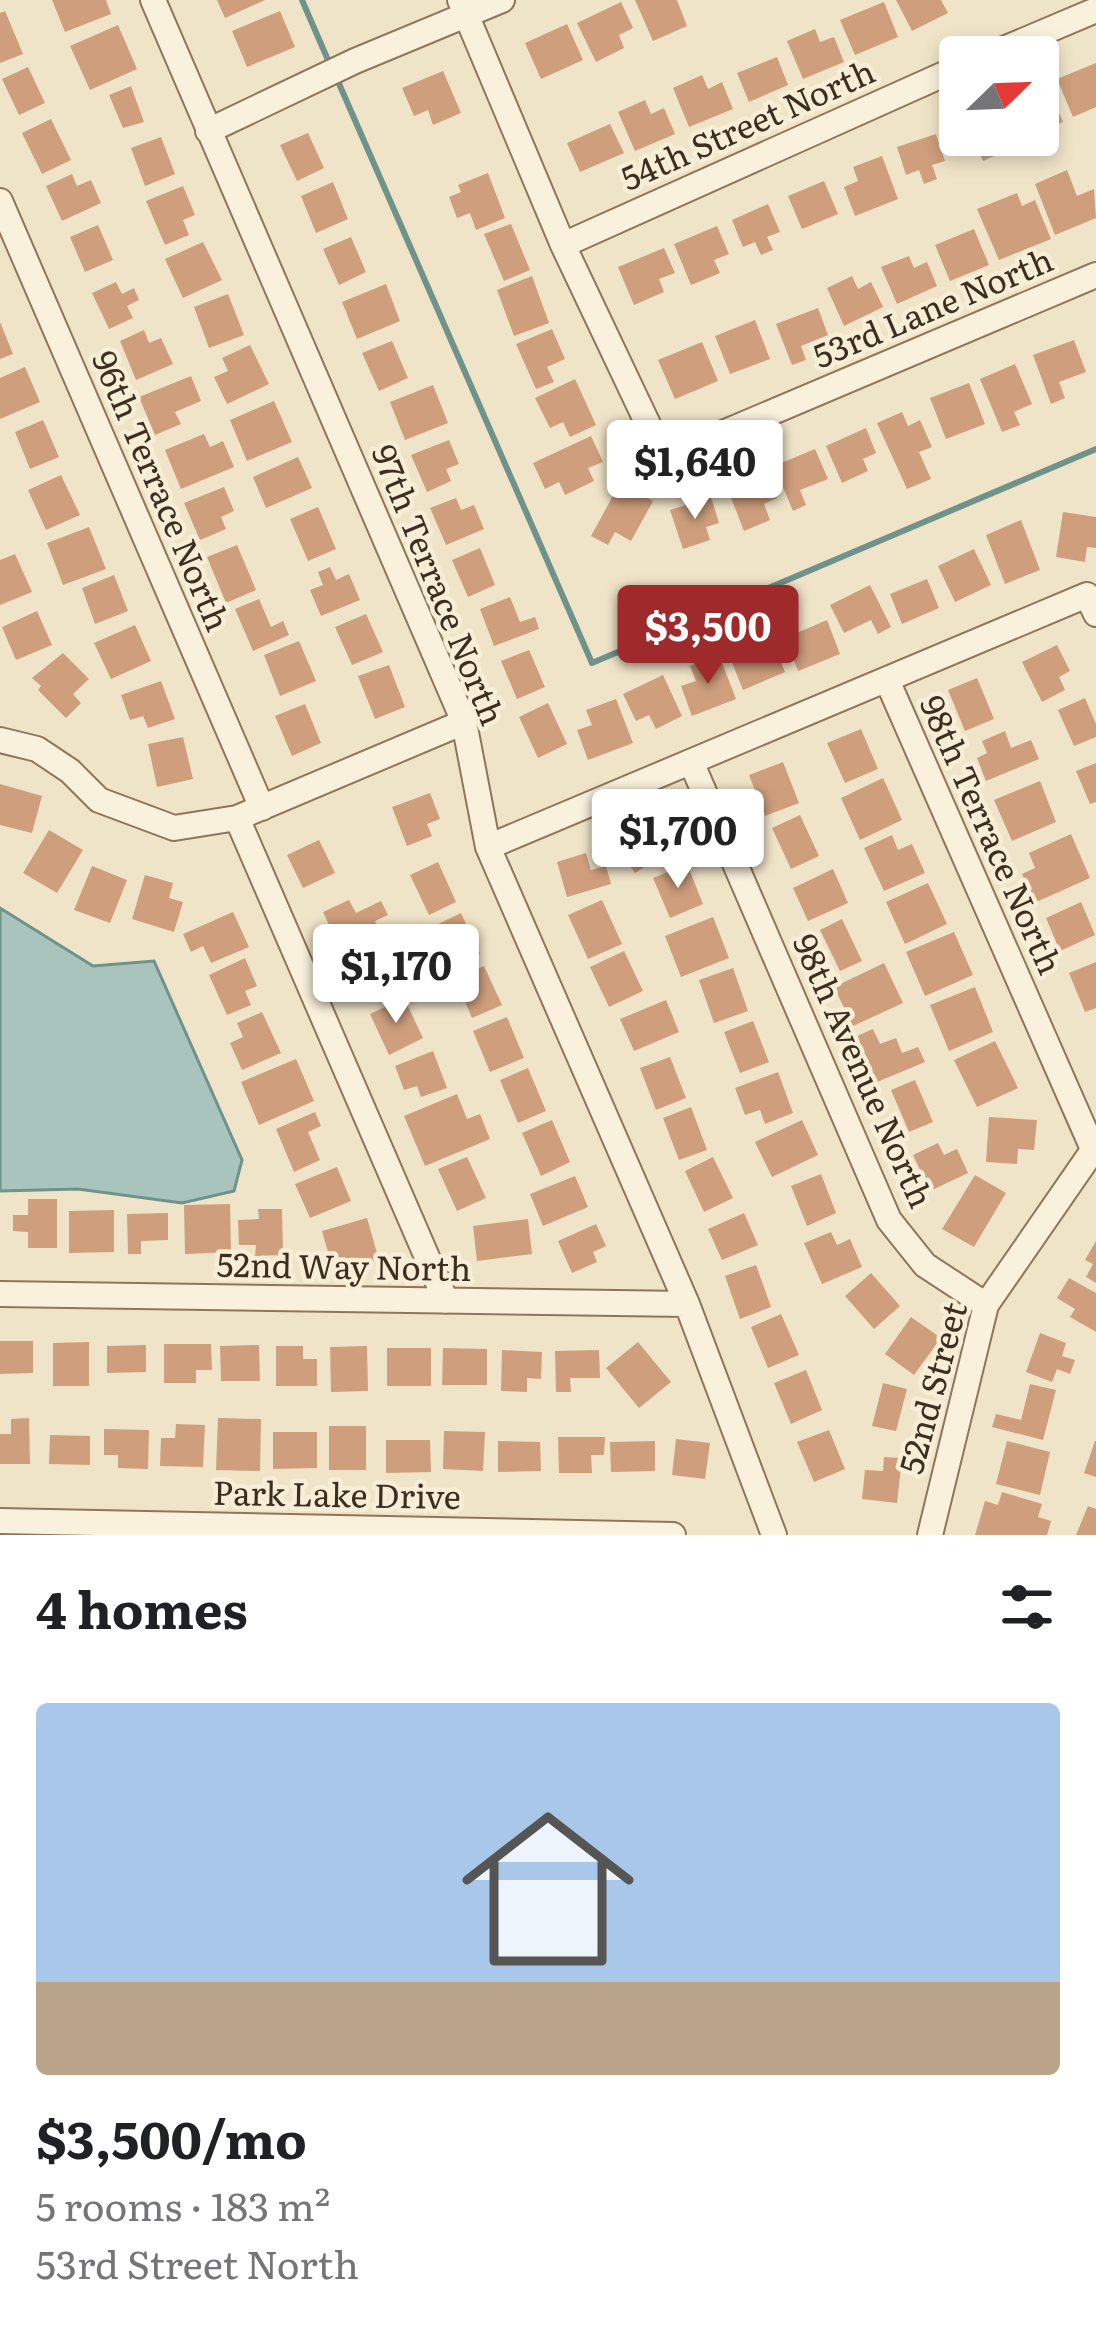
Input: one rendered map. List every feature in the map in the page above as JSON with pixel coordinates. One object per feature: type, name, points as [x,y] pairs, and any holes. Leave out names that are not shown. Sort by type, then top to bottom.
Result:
[{"type":"street","name":"97th Terrace North","points":[[153,0],[464,722],[488,848],[687,1304],[774,1535]]},
{"type":"street","points":[[208,131],[463,8],[502,0]]},
{"type":"street","points":[[463,8],[563,245]]},
{"type":"street","points":[[1035,36],[1096,10]]},
{"type":"street","name":"54th Street North","points":[[563,245],[939,77]]},
{"type":"street","name":"96th Terrace North","points":[[0,201],[262,808]]},
{"type":"street","name":"53rd Lane North","points":[[563,245],[664,458],[1096,275]]},
{"type":"street","points":[[488,848],[887,680],[1092,605]]},
{"type":"street","name":"98th Terrace North","points":[[887,680],[1094,1148]]},
{"type":"street","points":[[0,740],[37,749],[70,771],[99,800],[174,828],[237,818],[464,722]]},
{"type":"street","name":"98th Avenue North","points":[[692,764],[890,1220],[925,1265],[986,1305]]},
{"type":"street","points":[[237,818],[446,1301]]},
{"type":"street","name":"52nd Street","points":[[930,1535],[986,1305],[1094,1148]]},
{"type":"street","name":"52nd Way North","points":[[0,1294],[687,1304]]},
{"type":"street","name":"Park Lake Drive","points":[[0,1521],[146,1530],[667,1535]]},
{"type":"water","points":[[0,908],[93,966],[154,961],[242,1160],[234,1191],[182,1203],[78,1189],[0,1191]]},
{"type":"building","points":[[52,0],[106,0],[111,14],[65,32]]},
{"type":"building","points":[[217,0],[265,0],[225,18]]},
{"type":"building","points":[[635,0],[677,0],[687,26],[653,41]]},
{"type":"building","points":[[896,0],[941,0],[948,13],[912,31]]},
{"type":"building","points":[[621,2],[633,28],[619,35],[624,48],[596,62],[577,23]]},
{"type":"building","points":[[884,2],[898,37],[855,55],[840,20]]},
{"type":"building","points":[[5,11],[23,54],[0,63],[0,13]]},
{"type":"building","points":[[280,11],[295,47],[247,67],[232,31]]},
{"type":"building","points":[[567,24],[583,60],[541,79],[525,43]]},
{"type":"building","points":[[118,25],[137,69],[90,90],[70,46]]},
{"type":"building","points":[[815,29],[820,42],[834,37],[844,62],[803,79],[787,41]]},
{"type":"building","points":[[777,57],[788,85],[749,102],[737,73]]},
{"type":"building","points":[[1096,63],[1096,107],[1073,117],[1059,78]]},
{"type":"building","points":[[28,67],[45,103],[19,115],[2,79]]},
{"type":"building","points":[[443,71],[461,113],[433,125],[428,110],[414,116],[402,88]]},
{"type":"building","points":[[702,75],[708,89],[722,82],[733,109],[689,127],[673,88]]},
{"type":"building","points":[[131,86],[144,122],[123,128],[109,95]]},
{"type":"building","points":[[645,100],[651,114],[664,108],[675,134],[635,151],[618,112]]},
{"type":"building","points":[[51,119],[71,160],[42,174],[22,133]]},
{"type":"building","points":[[610,124],[624,153],[580,172],[567,143]]},
{"type":"building","points":[[308,133],[324,168],[297,181],[280,145]]},
{"type":"building","points":[[936,134],[939,156],[945,161],[932,165],[937,179],[924,184],[919,170],[906,175],[897,147]]},
{"type":"building","points":[[161,137],[175,174],[145,186],[131,148]]},
{"type":"building","points":[[882,156],[898,199],[855,216],[844,187],[858,181],[853,167]]},
{"type":"building","points":[[1067,170],[1077,196],[1094,189],[1096,218],[1055,235],[1035,184]]},
{"type":"building","points":[[488,173],[505,218],[476,230],[470,213],[457,218],[449,197],[461,192],[458,185]]},
{"type":"building","points":[[72,174],[77,186],[91,180],[101,203],[62,221],[46,186]]},
{"type":"building","points":[[824,181],[838,214],[802,229],[788,196]]},
{"type":"building","points":[[333,182],[348,219],[316,233],[301,196]]},
{"type":"building","points":[[183,186],[195,215],[183,220],[189,235],[165,245],[146,201]]},
{"type":"building","points":[[1017,193],[1022,206],[1035,200],[1051,239],[999,260],[977,209]]},
{"type":"building","points":[[768,204],[780,232],[767,237],[773,250],[761,255],[755,242],[743,247],[732,220]]},
{"type":"building","points":[[511,224],[530,270],[504,281],[484,234]]},
{"type":"building","points":[[98,225],[113,260],[85,272],[70,237]]},
{"type":"building","points":[[717,226],[729,254],[714,260],[720,273],[691,285],[674,244]]},
{"type":"building","points":[[974,229],[989,265],[950,281],[935,245]]},
{"type":"building","points":[[351,237],[366,272],[339,285],[323,249]]},
{"type":"building","points":[[203,242],[222,280],[183,298],[165,259]]},
{"type":"building","points":[[664,248],[675,273],[659,279],[664,292],[634,305],[618,267]]},
{"type":"building","points":[[909,256],[914,268],[927,262],[937,286],[897,304],[881,267]]},
{"type":"building","points":[[532,276],[549,323],[514,336],[497,290]]},
{"type":"building","points":[[852,276],[858,289],[871,282],[883,307],[844,326],[827,288]]},
{"type":"building","points":[[116,282],[122,294],[134,288],[139,300],[127,306],[133,318],[109,329],[92,293]]},
{"type":"building","points":[[386,284],[400,321],[357,339],[342,302]]},
{"type":"building","points":[[228,294],[244,335],[209,348],[194,307]]},
{"type":"building","points":[[818,308],[828,335],[801,346],[806,360],[792,365],[776,324]]},
{"type":"building","points":[[755,320],[770,359],[730,374],[715,336]]},
{"type":"building","points":[[0,322],[13,354],[0,359]]},
{"type":"building","points":[[552,329],[565,359],[547,367],[554,382],[536,389],[516,344]]},
{"type":"building","points":[[144,330],[149,343],[161,338],[173,364],[136,380],[120,341]]},
{"type":"building","points":[[1074,340],[1086,372],[1059,382],[1065,398],[1051,404],[1033,355]]},
{"type":"building","points":[[392,341],[408,378],[379,391],[362,353]]},
{"type":"building","points":[[702,342],[718,381],[675,399],[658,360]]},
{"type":"building","points":[[250,345],[269,384],[227,404],[214,377],[228,371],[222,358]]},
{"type":"building","points":[[1015,364],[1032,404],[1014,412],[1020,425],[1002,432],[980,379]]},
{"type":"building","points":[[25,367],[40,402],[0,419],[0,378]]},
{"type":"building","points":[[191,376],[201,401],[175,412],[181,424],[155,435],[139,397]]},
{"type":"building","points":[[575,379],[596,425],[570,437],[563,422],[550,428],[535,398]]},
{"type":"building","points":[[969,383],[985,424],[946,439],[930,398]]},
{"type":"building","points":[[433,385],[448,423],[405,440],[390,402]]},
{"type":"building","points":[[274,401],[292,442],[247,461],[230,420]]},
{"type":"building","points":[[902,412],[908,426],[920,420],[932,447],[919,452],[931,479],[907,489],[877,423]]},
{"type":"building","points":[[43,420],[59,457],[30,469],[15,432]]},
{"type":"building","points":[[866,428],[876,453],[863,459],[868,471],[842,483],[826,446]]},
{"type":"building","points":[[204,434],[210,447],[223,441],[234,467],[181,489],[165,450]]},
{"type":"building","points":[[591,436],[603,462],[588,468],[594,481],[565,495],[559,482],[545,489],[533,463]]},
{"type":"building","points":[[449,440],[459,464],[446,469],[451,481],[427,492],[411,455]]},
{"type":"building","points":[[815,449],[828,479],[800,490],[806,505],[793,511],[774,466]]},
{"type":"building","points":[[298,457],[312,488],[266,508],[253,477]]},
{"type":"building","points":[[61,475],[80,515],[46,530],[28,490]]},
{"type":"building","points":[[770,482],[777,498],[764,504],[770,520],[744,531],[731,498]]},
{"type":"building","points":[[620,483],[653,501],[631,541],[615,532],[608,545],[591,536]]},
{"type":"building","points":[[224,487],[234,511],[221,517],[226,529],[200,540],[184,503]]},
{"type":"building","points":[[711,497],[719,523],[706,527],[710,540],[683,549],[670,510]]},
{"type":"building","points":[[456,498],[461,510],[474,505],[484,529],[446,545],[430,508]]},
{"type":"building","points":[[318,507],[336,549],[308,561],[290,519]]},
{"type":"building","points":[[1063,512],[1096,517],[1096,548],[1087,547],[1085,562],[1056,557]]},
{"type":"building","points":[[1021,520],[1040,570],[1005,584],[986,535]]},
{"type":"building","points":[[89,527],[106,569],[63,585],[47,543]]},
{"type":"building","points":[[237,545],[256,590],[226,603],[207,557]]},
{"type":"building","points":[[480,548],[495,585],[468,597],[452,560]]},
{"type":"building","points":[[974,549],[991,585],[955,602],[938,566]]},
{"type":"building","points":[[15,554],[32,592],[0,605],[0,560]]},
{"type":"building","points":[[330,567],[336,580],[349,574],[360,600],[321,616],[310,590],[323,585],[318,572]]},
{"type":"building","points":[[114,575],[128,611],[95,624],[82,588]]},
{"type":"building","points":[[927,579],[939,608],[902,624],[890,594]]},
{"type":"building","points":[[870,585],[891,627],[878,634],[871,620],[844,633],[830,605]]},
{"type":"building","points":[[510,597],[520,622],[535,617],[539,629],[494,646],[480,609]]},
{"type":"building","points":[[259,599],[271,627],[283,621],[289,635],[253,651],[235,609]]},
{"type":"building","points":[[37,611],[52,645],[16,660],[2,627]]},
{"type":"building","points":[[366,614],[383,652],[352,665],[335,627]]},
{"type":"building","points":[[827,620],[840,654],[798,671],[785,638]]},
{"type":"building","points":[[135,625],[151,661],[111,679],[94,643]]},
{"type":"building","points":[[767,628],[785,672],[743,690],[731,660],[745,655],[739,640]]},
{"type":"building","points":[[299,641],[316,681],[280,696],[264,655]]},
{"type":"building","points":[[1057,645],[1070,671],[1059,677],[1065,690],[1042,702],[1022,662]]},
{"type":"building","points":[[529,650],[545,687],[517,699],[501,661]]},
{"type":"building","points":[[63,653],[89,679],[73,694],[81,703],[66,718],[32,678]]},
{"type":"building","points":[[719,655],[736,699],[692,716],[681,686],[696,681],[690,666]]},
{"type":"building","points":[[389,665],[405,707],[375,719],[358,676]]},
{"type":"building","points":[[663,675],[682,716],[656,729],[649,715],[636,721],[623,694]]},
{"type":"building","points":[[977,678],[994,719],[965,731],[948,690]]},
{"type":"building","points":[[161,681],[175,719],[148,728],[143,716],[130,720],[121,695]]},
{"type":"building","points":[[1085,698],[1096,737],[1074,746],[1058,710]]},
{"type":"building","points":[[616,699],[633,743],[588,760],[577,730],[592,725],[586,710]]},
{"type":"building","points":[[548,703],[567,744],[538,758],[519,717]]},
{"type":"building","points":[[305,704],[321,743],[292,756],[275,716]]},
{"type":"building","points":[[861,729],[878,769],[845,783],[827,743]]},
{"type":"building","points":[[1005,731],[1011,748],[1031,740],[1039,759],[986,781],[977,758],[987,753],[982,741]]},
{"type":"building","points":[[183,737],[193,779],[157,787],[148,744]]},
{"type":"building","points":[[783,762],[799,803],[765,816],[749,775]]},
{"type":"building","points":[[1096,763],[1096,802],[1090,804],[1076,771]]},
{"type":"building","points":[[883,778],[902,820],[860,840],[841,798]]},
{"type":"building","points":[[1040,781],[1056,822],[1012,841],[994,800]]},
{"type":"building","points":[[0,784],[42,796],[32,833],[0,825]]},
{"type":"building","points":[[430,793],[440,819],[427,824],[432,836],[407,846],[392,807]]},
{"type":"building","points":[[800,815],[819,856],[791,869],[772,828]]},
{"type":"building","points":[[661,817],[679,845],[635,873],[617,845]]},
{"type":"building","points":[[49,830],[83,850],[57,893],[23,873]]},
{"type":"building","points":[[1071,834],[1090,878],[1034,903],[1022,874],[1035,868],[1029,853]]},
{"type":"building","points":[[892,835],[898,850],[912,844],[925,873],[884,891],[864,848]]},
{"type":"building","points":[[319,840],[335,873],[303,888],[287,855]]},
{"type":"building","points":[[586,853],[591,870],[606,866],[611,884],[567,897],[557,862]]},
{"type":"building","points":[[438,862],[456,902],[429,915],[410,875]]},
{"type":"building","points":[[687,864],[703,904],[670,918],[653,878]]},
{"type":"building","points":[[92,866],[127,880],[110,923],[74,910]]},
{"type":"building","points":[[833,869],[848,903],[808,921],[793,888]]},
{"type":"building","points":[[145,875],[173,883],[169,898],[183,902],[174,932],[132,919]]},
{"type":"building","points":[[928,883],[947,924],[905,944],[886,902]]},
{"type":"building","points":[[349,900],[356,913],[381,901],[388,915],[375,921],[381,935],[342,953],[323,912]]},
{"type":"building","points":[[602,900],[622,944],[588,959],[568,915]]},
{"type":"building","points":[[1081,902],[1095,935],[1060,951],[1046,918]]},
{"type":"building","points":[[233,912],[249,947],[211,963],[203,946],[191,952],[183,934]]},
{"type":"building","points":[[461,913],[480,954],[457,965],[450,951],[438,957],[426,930]]},
{"type":"building","points":[[713,917],[729,958],[681,977],[665,936]]},
{"type":"building","points":[[842,919],[862,961],[840,971],[820,930]]},
{"type":"building","points":[[954,932],[973,975],[925,996],[906,952]]},
{"type":"building","points":[[378,949],[396,990],[370,1002],[352,961]]},
{"type":"building","points":[[624,951],[643,991],[609,1007],[590,967]]},
{"type":"building","points":[[245,958],[257,986],[245,991],[251,1005],[227,1015],[209,975]]},
{"type":"building","points":[[1096,962],[1096,1008],[1085,1012],[1069,973]]},
{"type":"building","points":[[884,963],[903,1003],[853,1026],[834,987]]},
{"type":"building","points":[[484,966],[502,1005],[472,1018],[455,978]]},
{"type":"building","points":[[733,968],[748,1011],[714,1023],[699,980]]},
{"type":"building","points":[[975,987],[993,1032],[949,1051],[930,1005]]},
{"type":"building","points":[[404,998],[423,1038],[389,1055],[370,1014]]},
{"type":"building","points":[[666,1000],[679,1032],[634,1051],[620,1019]]},
{"type":"building","points":[[262,1012],[281,1053],[242,1070],[230,1043],[243,1037],[237,1023]]},
{"type":"building","points":[[507,1017],[524,1058],[490,1072],[473,1031]]},
{"type":"building","points":[[753,1021],[769,1062],[740,1073],[724,1032]]},
{"type":"building","points":[[873,1029],[880,1044],[896,1038],[902,1053],[918,1047],[925,1062],[877,1082],[857,1036]]},
{"type":"building","points":[[995,1041],[1018,1088],[977,1107],[954,1060]]},
{"type":"building","points":[[433,1051],[447,1088],[421,1097],[417,1086],[404,1090],[395,1066]]},
{"type":"building","points":[[670,1057],[686,1098],[656,1110],[640,1068]]},
{"type":"building","points":[[296,1059],[314,1101],[259,1125],[241,1082]]},
{"type":"building","points":[[528,1068],[546,1111],[518,1123],[500,1080]]},
{"type":"building","points":[[778,1072],[793,1113],[765,1124],[760,1110],[745,1115],[735,1088]]},
{"type":"building","points":[[915,1080],[933,1122],[909,1132],[891,1090]]},
{"type":"building","points":[[457,1094],[467,1119],[480,1114],[490,1139],[425,1166],[404,1116]]},
{"type":"building","points":[[691,1107],[707,1150],[679,1160],[663,1118]]},
{"type":"building","points":[[315,1112],[321,1126],[308,1132],[320,1160],[294,1172],[276,1129]]},
{"type":"building","points":[[989,1117],[1037,1120],[1034,1150],[1018,1149],[1017,1164],[986,1162]]},
{"type":"building","points":[[552,1120],[570,1162],[541,1176],[522,1133]]},
{"type":"building","points":[[802,1120],[818,1155],[772,1177],[755,1142]]},
{"type":"building","points":[[938,1143],[944,1155],[957,1149],[968,1173],[930,1191],[913,1155]]},
{"type":"building","points":[[467,1157],[486,1198],[457,1211],[438,1169]]},
{"type":"building","points":[[713,1157],[733,1198],[704,1212],[685,1171]]},
{"type":"building","points":[[337,1167],[351,1201],[310,1218],[295,1184]]},
{"type":"building","points":[[821,1174],[836,1213],[807,1226],[791,1186]]},
{"type":"building","points":[[975,1175],[1006,1193],[974,1247],[942,1229]]},
{"type":"building","points":[[575,1176],[588,1207],[543,1226],[530,1194]]},
{"type":"building","points":[[28,1199],[57,1199],[57,1248],[28,1248],[28,1232],[13,1231],[13,1215],[28,1215]]},
{"type":"building","points":[[230,1204],[231,1252],[185,1254],[184,1205]]},
{"type":"building","points":[[258,1209],[282,1209],[283,1255],[255,1256],[256,1245],[239,1245],[238,1220],[259,1219]]},
{"type":"building","points":[[114,1210],[114,1252],[69,1253],[69,1211]]},
{"type":"building","points":[[168,1213],[168,1240],[141,1241],[141,1254],[128,1254],[127,1214]]},
{"type":"building","points":[[744,1213],[758,1245],[722,1260],[708,1229]]},
{"type":"building","points":[[367,1218],[379,1260],[334,1273],[322,1231]]},
{"type":"building","points":[[528,1219],[532,1254],[477,1261],[473,1226]]},
{"type":"building","points":[[596,1224],[606,1246],[593,1252],[597,1262],[572,1273],[558,1241]]},
{"type":"building","points":[[831,1232],[837,1245],[850,1239],[862,1267],[822,1284],[804,1243]]},
{"type":"building","points":[[1096,1241],[1096,1283],[1086,1277],[1093,1264],[1085,1260]]},
{"type":"building","points":[[756,1265],[771,1307],[740,1319],[725,1276]]},
{"type":"building","points":[[871,1273],[900,1306],[874,1329],[845,1296]]},
{"type":"building","points":[[1069,1278],[1096,1293],[1096,1332],[1070,1317],[1075,1309],[1057,1298]]},
{"type":"building","points":[[781,1314],[799,1355],[768,1368],[751,1327]]},
{"type":"building","points":[[911,1317],[941,1338],[914,1375],[885,1354]]},
{"type":"building","points":[[1040,1333],[1066,1343],[1062,1356],[1075,1360],[1070,1374],[1057,1369],[1052,1382],[1026,1372]]},
{"type":"building","points":[[0,1341],[33,1341],[33,1373],[0,1374]]},
{"type":"building","points":[[89,1342],[89,1386],[53,1386],[53,1343]]},
{"type":"building","points":[[638,1342],[671,1382],[639,1408],[606,1368]]},
{"type":"building","points":[[164,1344],[211,1344],[212,1370],[196,1370],[196,1383],[164,1383]]},
{"type":"building","points":[[146,1345],[146,1372],[107,1373],[107,1346]]},
{"type":"building","points":[[259,1345],[260,1381],[221,1381],[220,1346]]},
{"type":"building","points":[[276,1346],[303,1346],[303,1359],[317,1359],[317,1386],[276,1386]]},
{"type":"building","points":[[367,1346],[368,1391],[331,1392],[330,1347]]},
{"type":"building","points":[[387,1348],[431,1348],[431,1386],[387,1386]]},
{"type":"building","points":[[443,1348],[487,1349],[487,1385],[442,1385]]},
{"type":"building","points":[[502,1350],[542,1352],[541,1379],[527,1378],[527,1392],[501,1391]]},
{"type":"building","points":[[599,1350],[600,1378],[570,1378],[571,1392],[556,1392],[555,1351]]},
{"type":"building","points":[[806,1370],[822,1410],[791,1424],[774,1383]]},
{"type":"building","points":[[883,1383],[907,1389],[896,1431],[872,1426]]},
{"type":"building","points":[[1030,1384],[1056,1390],[1043,1440],[992,1427],[996,1414],[1021,1420]]},
{"type":"building","points":[[29,1418],[30,1464],[0,1464],[0,1434],[11,1434],[11,1419]]},
{"type":"building","points":[[218,1418],[261,1419],[260,1471],[216,1470]]},
{"type":"building","points":[[176,1424],[205,1425],[203,1467],[160,1466],[161,1438],[175,1438]]},
{"type":"building","points":[[329,1426],[366,1426],[366,1470],[329,1470]]},
{"type":"building","points":[[104,1429],[149,1430],[148,1469],[118,1468],[118,1455],[104,1455]]},
{"type":"building","points":[[829,1430],[845,1469],[814,1482],[797,1442]]},
{"type":"building","points":[[444,1431],[485,1432],[483,1471],[443,1469]]},
{"type":"building","points":[[273,1432],[317,1432],[317,1468],[273,1469]]},
{"type":"building","points":[[50,1435],[90,1436],[90,1465],[49,1464]]},
{"type":"building","points":[[558,1437],[605,1437],[604,1455],[591,1455],[592,1473],[559,1473]]},
{"type":"building","points":[[676,1439],[710,1443],[705,1479],[672,1475]]},
{"type":"building","points":[[386,1440],[430,1440],[431,1472],[386,1473]]},
{"type":"building","points":[[498,1441],[540,1442],[541,1471],[498,1472]]},
{"type":"building","points":[[655,1441],[655,1471],[611,1472],[610,1442]]},
{"type":"building","points":[[1007,1441],[1050,1452],[1040,1495],[996,1484]]},
{"type":"building","points":[[1096,1441],[1096,1477],[1084,1473]]},
{"type":"building","points":[[884,1457],[902,1458],[897,1503],[862,1499],[865,1470],[883,1471]]},
{"type":"building","points":[[1002,1492],[1042,1504],[1038,1517],[1051,1521],[1047,1535],[975,1535],[985,1501],[998,1505]]},
{"type":"building","points":[[1088,1506],[1096,1509],[1096,1535],[1076,1535]]},
{"type":"waterway","points":[[302,0],[331,67]]},
{"type":"waterway","points":[[337,79],[592,663],[1096,449]]}]
